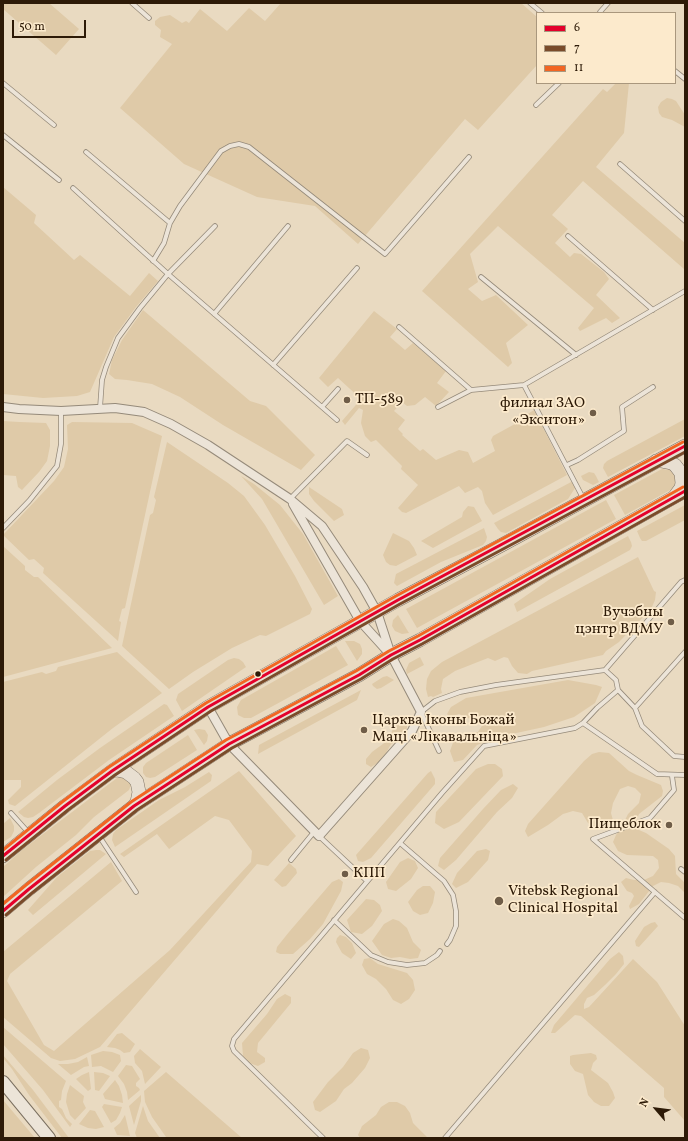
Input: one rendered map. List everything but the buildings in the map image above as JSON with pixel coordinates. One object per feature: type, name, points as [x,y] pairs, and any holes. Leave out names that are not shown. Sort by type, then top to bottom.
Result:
[{"type":"main road","points":[[3,856],[65,806],[112,771],[208,707],[360,621],[685,446]]},
{"type":"main road","points":[[3,912],[29,889],[134,806],[229,744],[359,675],[391,655],[426,637],[680,494],[682,478],[681,473],[670,462],[661,460],[656,461]]},
{"type":"main road","points":[[139,753],[136,770],[141,780],[149,785],[159,787],[164,786]]},
{"type":"main road","points":[[112,771],[126,772],[137,782],[139,792],[137,802],[134,806]]},
{"type":"main road","points":[[3,1082],[49,1138]]},
{"type":"street","points":[[3,407],[61,411],[115,408],[144,412],[208,445],[290,499],[322,526],[363,587],[377,612],[391,655],[421,712],[412,731],[316,834],[229,744],[208,707]]},
{"type":"street","points":[[290,499],[360,621],[391,655]]},
{"type":"lane","points":[[132,3],[149,18]]},
{"type":"lane","points":[[530,3],[541,12]]},
{"type":"lane","points":[[601,12],[608,3]]},
{"type":"lane","points":[[676,72],[685,78]]},
{"type":"lane","points":[[3,83],[54,125]]},
{"type":"lane","points":[[536,105],[558,84]]},
{"type":"lane","points":[[3,135],[59,180]]},
{"type":"lane","points":[[153,261],[164,243],[170,223],[180,206],[220,150],[230,146],[239,144],[249,147],[385,254],[469,157]]},
{"type":"lane","points":[[86,152],[170,223]]},
{"type":"lane","points":[[620,164],[685,221]]},
{"type":"lane","points":[[74,188],[153,261],[337,420]]},
{"type":"lane","points":[[100,408],[102,380],[118,338],[168,274],[215,226]]},
{"type":"lane","points":[[214,314],[288,226]]},
{"type":"lane","points":[[568,236],[652,310]]},
{"type":"lane","points":[[273,365],[358,268]]},
{"type":"lane","points":[[481,277],[576,355]]},
{"type":"lane","points":[[438,407],[471,390],[524,385],[685,291]]},
{"type":"lane","points":[[399,327],[471,390]]},
{"type":"lane","points":[[524,385],[585,500]]},
{"type":"lane","points":[[567,465],[578,460],[624,431],[622,407],[653,387]]},
{"type":"lane","points":[[322,407],[338,389]]},
{"type":"lane","points":[[3,528],[29,501],[57,466],[61,444],[61,411]]},
{"type":"lane","points":[[290,499],[347,441],[367,455]]},
{"type":"lane","points":[[439,751],[421,712],[435,701],[460,692],[496,685],[605,670],[680,582],[685,580]]},
{"type":"lane","points":[[635,708],[685,652]]},
{"type":"lane","points":[[605,670],[616,680],[618,690],[635,708],[642,726],[674,756],[685,757]]},
{"type":"lane","points":[[322,1138],[234,1051],[232,1046],[234,1039],[442,793],[484,746],[575,728],[583,724],[597,708],[618,690]]},
{"type":"lane","points":[[583,724],[657,774],[672,776],[685,775]]},
{"type":"lane","points":[[672,776],[674,790],[650,818],[593,839],[685,918]]},
{"type":"lane","points":[[12,813],[30,834]]},
{"type":"lane","points":[[291,860],[316,834],[367,881]]},
{"type":"lane","points":[[98,835],[136,892]]},
{"type":"lane","points":[[400,843],[444,881],[453,895],[456,911],[456,926],[447,944]]},
{"type":"lane","points":[[681,869],[685,872]]},
{"type":"lane","points":[[445,1138],[655,892]]},
{"type":"lane","points":[[334,920],[371,955],[388,962],[407,965],[425,963],[437,955],[440,951]]},
{"type":"shaded area","points":[[3,3],[49,3],[79,29],[56,55],[3,9]]},
{"type":"shaded area","points":[[281,3],[521,3],[536,16],[536,66],[478,130],[465,119],[358,244],[315,206],[257,197],[184,164],[120,108],[172,44],[160,37],[161,30],[155,25],[155,21],[160,17],[170,15],[182,23],[186,21],[189,23],[200,9],[227,31],[249,8],[265,21]]},
{"type":"shaded area","points":[[615,84],[629,84],[624,133],[596,167],[685,243],[684,269],[583,181],[552,215],[568,229],[555,243],[570,257],[574,253],[581,254],[604,272],[609,279],[596,295],[620,318],[612,323],[606,318],[580,331],[578,328],[594,308],[498,226],[470,254],[478,282],[468,289],[482,301],[496,295],[528,325],[506,343],[512,363],[508,367],[422,291],[603,89],[607,92]]},
{"type":"shaded area","points":[[667,98],[676,101],[685,115],[685,127],[672,120],[662,117],[659,113],[658,107],[661,102]]},
{"type":"shaded area","points":[[3,187],[36,215],[34,223],[74,260],[80,255],[130,296],[149,273],[158,281],[136,307],[114,337],[90,392],[77,396],[43,398],[3,394]]},
{"type":"shaded area","points":[[143,310],[250,401],[266,406],[315,455],[301,470],[223,425],[180,397],[152,384],[115,379],[109,374],[112,360],[122,340]]},
{"type":"shaded area","points":[[374,311],[397,329],[390,337],[405,350],[413,343],[446,371],[437,383],[449,392],[436,406],[425,397],[415,405],[407,406],[402,402],[394,411],[405,420],[398,429],[403,434],[402,435],[420,451],[423,449],[436,460],[459,450],[468,452],[473,463],[495,451],[491,440],[493,436],[524,419],[523,417],[534,410],[567,475],[493,515],[485,503],[482,491],[478,487],[465,493],[459,486],[406,513],[402,512],[398,508],[418,485],[401,469],[402,466],[376,440],[371,442],[365,436],[361,423],[363,410],[359,408],[345,425],[342,421],[361,399],[338,378],[328,387],[319,378]]},
{"type":"shaded area","points":[[685,419],[685,436],[608,477],[603,468],[607,461]]},
{"type":"shaded area","points":[[3,421],[46,423],[50,430],[50,446],[47,461],[22,490],[18,487],[16,476],[3,475]]},
{"type":"shaded area","points":[[72,422],[132,423],[162,436],[125,608],[122,609],[119,621],[121,622],[118,641],[43,573],[44,568],[34,559],[29,560],[3,535],[54,481],[64,467],[68,449],[67,425]]},
{"type":"shaded area","points":[[167,442],[228,483],[244,496],[265,525],[295,576],[312,609],[310,614],[266,636],[260,635],[232,648],[169,689],[122,646],[150,515],[153,513],[156,500],[154,497]]},
{"type":"shaded area","points":[[662,469],[670,470],[676,475],[677,483],[672,489],[625,515],[614,495]]},
{"type":"shaded area","points":[[589,472],[594,473],[599,482],[593,485],[583,480],[581,476]]},
{"type":"shaded area","points":[[241,476],[254,484],[280,505],[303,534],[338,596],[324,605],[262,499]]},
{"type":"shaded area","points":[[573,481],[575,488],[568,499],[506,533],[501,532],[494,523]]},
{"type":"shaded area","points":[[309,487],[342,509],[344,515],[334,521],[314,501],[309,494]]},
{"type":"shaded area","points":[[606,500],[616,519],[417,628],[406,609]]},
{"type":"shaded area","points":[[685,505],[685,520],[646,541],[642,541],[637,531]]},
{"type":"shaded area","points":[[468,506],[474,507],[482,521],[433,548],[421,541],[462,517],[463,512]]},
{"type":"shaded area","points":[[484,528],[487,537],[483,545],[441,562],[397,586],[394,583],[396,574]]},
{"type":"shaded area","points":[[393,533],[409,541],[417,555],[396,566],[390,565],[386,562],[383,555]]},
{"type":"shaded area","points":[[628,536],[632,546],[630,550],[517,612],[514,604],[550,579]]},
{"type":"shaded area","points":[[3,546],[25,566],[25,570],[34,577],[38,577],[112,648],[3,677]]},
{"type":"shaded area","points":[[638,557],[654,591],[656,592],[655,600],[651,609],[619,642],[606,651],[603,655],[532,671],[527,674],[518,673],[508,658],[504,657],[495,661],[488,658],[455,671],[443,679],[441,689],[442,693],[433,697],[428,697],[426,689],[427,679],[431,671],[442,662]]},
{"type":"shaded area","points":[[398,615],[409,633],[402,634],[395,631],[392,626],[393,620]]},
{"type":"shaded area","points":[[345,641],[354,641],[360,644],[362,654],[357,661]]},
{"type":"shaded area","points":[[336,646],[348,665],[251,718],[244,718],[238,715],[237,707],[241,700]]},
{"type":"shaded area","points":[[117,652],[162,693],[113,728],[15,806],[9,804],[8,800],[21,787],[21,780],[3,780],[3,682],[42,672],[46,674],[56,671],[58,667]]},
{"type":"shaded area","points":[[420,657],[424,665],[407,674],[406,670],[409,663]]},
{"type":"shaded area","points":[[234,658],[243,662],[246,667],[182,711],[176,700],[178,694],[228,660]]},
{"type":"shaded area","points":[[387,676],[394,680],[381,688],[377,689],[373,686],[372,684]]},
{"type":"shaded area","points":[[568,680],[602,687],[595,703],[574,717],[544,727],[498,737],[477,745],[463,760],[454,762],[450,751],[454,740],[467,734],[478,732],[485,721],[467,718],[459,714],[450,717],[447,714],[451,707],[466,698]]},
{"type":"shaded area","points":[[361,690],[357,700],[258,754],[259,745]]},
{"type":"shaded area","points":[[164,704],[167,705],[174,716],[109,760],[33,817],[24,817],[18,812],[57,780],[100,748]]},
{"type":"shaded area","points":[[404,720],[407,723],[407,728],[401,738],[391,744],[379,762],[371,767],[366,764],[366,759],[372,752],[387,741],[399,721]]},
{"type":"shaded area","points":[[194,730],[205,730],[208,735],[207,741],[204,745]]},
{"type":"shaded area","points":[[188,735],[197,750],[155,777],[146,777],[143,773],[143,767],[146,763]]},
{"type":"shaded area","points":[[599,752],[609,753],[629,771],[661,785],[663,791],[662,796],[639,814],[636,822],[639,830],[646,833],[669,849],[675,856],[676,874],[685,883],[685,893],[678,886],[661,882],[653,886],[639,904],[630,909],[629,906],[634,896],[632,893],[627,891],[621,882],[626,878],[644,880],[653,876],[659,868],[658,860],[653,856],[627,855],[618,851],[613,842],[628,814],[639,803],[641,794],[635,788],[628,786],[620,789],[613,803],[611,813],[614,824],[604,830],[596,829],[588,823],[582,813],[573,811],[563,814],[528,837],[525,831],[528,824],[584,761],[592,754]]},
{"type":"shaded area","points":[[488,764],[495,764],[502,769],[503,776],[459,822],[444,829],[435,823],[436,812],[476,769]]},
{"type":"shaded area","points":[[239,771],[296,836],[268,866],[257,864],[100,1047],[75,1059],[60,1061],[51,1058],[3,1017],[3,952],[111,862],[122,881],[10,974],[7,981],[44,1045],[54,1051],[170,950],[251,862],[252,851],[229,820],[215,816],[169,849],[157,834],[124,857],[120,854]]},
{"type":"shaded area","points":[[431,771],[435,779],[435,784],[371,858],[363,862],[358,861],[356,855]]},
{"type":"shaded area","points":[[209,772],[212,775],[211,781],[115,847],[112,840],[113,834],[116,830],[159,800],[185,787]]},
{"type":"shaded area","points":[[123,775],[131,785],[129,790],[94,817],[76,835],[36,867],[3,897],[3,867],[22,850]]},
{"type":"shaded area","points":[[513,784],[518,788],[512,798],[497,812],[456,860],[444,870],[438,866],[440,858],[483,809],[501,790]]},
{"type":"shaded area","points":[[10,818],[14,826],[14,831],[11,837],[3,842],[3,824]]},
{"type":"shaded area","points":[[486,849],[490,851],[488,860],[468,882],[456,888],[452,884],[457,873],[477,851]]},
{"type":"shaded area","points":[[100,850],[106,854],[33,915],[28,910],[57,877],[90,851]]},
{"type":"shaded area","points":[[408,858],[415,861],[418,868],[411,879],[396,891],[388,889],[386,882],[400,862]]},
{"type":"shaded area","points":[[289,863],[296,869],[297,873],[286,886],[282,887],[274,880]]},
{"type":"shaded area","points":[[339,879],[343,882],[341,891],[323,924],[310,939],[293,954],[280,954],[276,952],[277,947],[289,932],[332,882]]},
{"type":"shaded area","points":[[423,886],[430,886],[435,892],[433,903],[428,913],[420,915],[413,911],[408,902],[417,890]]},
{"type":"shaded area","points":[[366,899],[374,900],[380,905],[382,911],[372,926],[362,934],[351,932],[347,920]]},
{"type":"shaded area","points":[[393,919],[399,921],[407,928],[413,942],[421,950],[418,958],[391,958],[382,955],[372,941],[384,924]]},
{"type":"shaded area","points":[[655,922],[658,926],[639,947],[636,946],[635,941],[644,927]]},
{"type":"shaded area","points":[[340,935],[346,937],[352,943],[356,953],[351,959],[342,953],[336,942]]},
{"type":"shaded area","points":[[619,952],[623,956],[624,964],[605,985],[594,995],[587,998],[584,1004],[584,1009],[589,1007],[633,959],[657,982],[685,1026],[685,1121],[664,1097],[664,1088],[581,1016],[575,1015],[555,1033],[551,1033],[554,1025],[610,959]]},
{"type":"shaded area","points":[[370,958],[378,964],[407,973],[413,980],[415,990],[409,999],[401,1004],[393,1000],[386,989],[376,979],[367,974],[362,965],[364,959]]},
{"type":"shaded area","points":[[285,994],[291,997],[291,1003],[258,1043],[257,1052],[265,1058],[265,1062],[258,1066],[249,1063],[243,1056],[242,1043],[267,1014],[277,999]]},
{"type":"shaded area","points":[[3,1027],[66,1081],[62,1091],[61,1100],[59,1101],[59,1107],[72,1124],[70,1127],[43,1090],[3,1044]]},
{"type":"shaded area","points":[[122,1033],[135,1044],[130,1052],[124,1053],[115,1048],[107,1047],[117,1034]]},
{"type":"shaded area","points":[[361,1048],[368,1050],[370,1058],[365,1068],[352,1083],[344,1089],[336,1101],[320,1112],[315,1110],[313,1102],[353,1053]]},
{"type":"shaded area","points":[[140,1049],[161,1067],[145,1084],[142,1071],[135,1063],[134,1056]]},
{"type":"shaded area","points":[[103,1051],[120,1055],[121,1061],[113,1072],[101,1066],[92,1067],[91,1055]]},
{"type":"shaded area","points":[[591,1053],[596,1055],[597,1059],[593,1063],[591,1070],[608,1083],[613,1092],[615,1098],[609,1106],[601,1106],[594,1102],[588,1095],[583,1074],[575,1071],[570,1064],[570,1056]]},
{"type":"shaded area","points":[[3,1055],[33,1090],[69,1138],[62,1138],[29,1095],[3,1058]]},
{"type":"shaded area","points":[[87,1057],[89,1066],[84,1067],[71,1075],[58,1064],[78,1062]]},
{"type":"shaded area","points":[[126,1065],[132,1066],[140,1079],[136,1083],[136,1086],[140,1090],[128,1100],[124,1084],[118,1076]]},
{"type":"shaded area","points":[[89,1072],[91,1089],[88,1091],[76,1079]]},
{"type":"shaded area","points":[[94,1072],[103,1073],[110,1076],[99,1091],[95,1090]]},
{"type":"shaded area","points":[[166,1072],[242,1138],[166,1137],[152,1117],[145,1102],[144,1091]]},
{"type":"shaded area","points":[[115,1080],[119,1086],[123,1103],[105,1099],[103,1094]]},
{"type":"shaded area","points":[[70,1085],[84,1096],[83,1102],[86,1108],[75,1120],[70,1115],[66,1102]]},
{"type":"shaded area","points":[[141,1095],[141,1101],[134,1125],[129,1106]]},
{"type":"shaded area","points":[[3,1100],[35,1138],[4,1138]]},
{"type":"shaded area","points":[[389,1102],[397,1102],[405,1106],[410,1113],[413,1123],[428,1138],[360,1138],[358,1135],[362,1126],[376,1115],[381,1107]]},
{"type":"shaded area","points":[[104,1104],[122,1107],[116,1120],[111,1123],[102,1107]]},
{"type":"shaded area","points":[[143,1106],[148,1121],[160,1138],[137,1138],[135,1133]]},
{"type":"shaded area","points":[[90,1110],[95,1111],[104,1127],[96,1129],[88,1128],[79,1124]]},
{"type":"shaded area","points":[[125,1115],[130,1136],[117,1135],[114,1128],[120,1123]]},
{"type":"transit line","name":"11","points":[[3,850],[62,802],[109,767],[206,703],[396,596],[683,442]]},
{"type":"transit line","name":"6","points":[[3,856],[65,806],[112,771],[208,707],[398,600],[685,446]]},
{"type":"transit line","name":"7","points":[[6,860],[68,810],[115,775],[211,711],[400,604],[685,452]]},
{"type":"transit line","name":"11","points":[[3,904],[131,802],[226,740],[356,671],[389,651],[683,487]]},
{"type":"transit line","name":"6","points":[[3,911],[134,806],[229,744],[359,675],[391,655],[685,491]]},
{"type":"transit line","name":"7","points":[[6,915],[137,810],[232,748],[361,679],[393,659],[685,497]]},
{"type":"place","name":"ТП-589","points":[[347,400]]},
{"type":"place","name":"филиал ЗАО «Экситон»","points":[[593,413]]},
{"type":"place","name":"Вучэбны цэнтр ВДМУ","points":[[671,622]]},
{"type":"place","name":"Царква Іконы Божай Маці «Лікавальніца»","points":[[364,730]]},
{"type":"place","name":"Пищеблок","points":[[669,825]]},
{"type":"place","name":"КПП","points":[[345,874]]},
{"type":"place","name":"Vitebsk Regional Clinical Hospital","points":[[499,901]]}]
